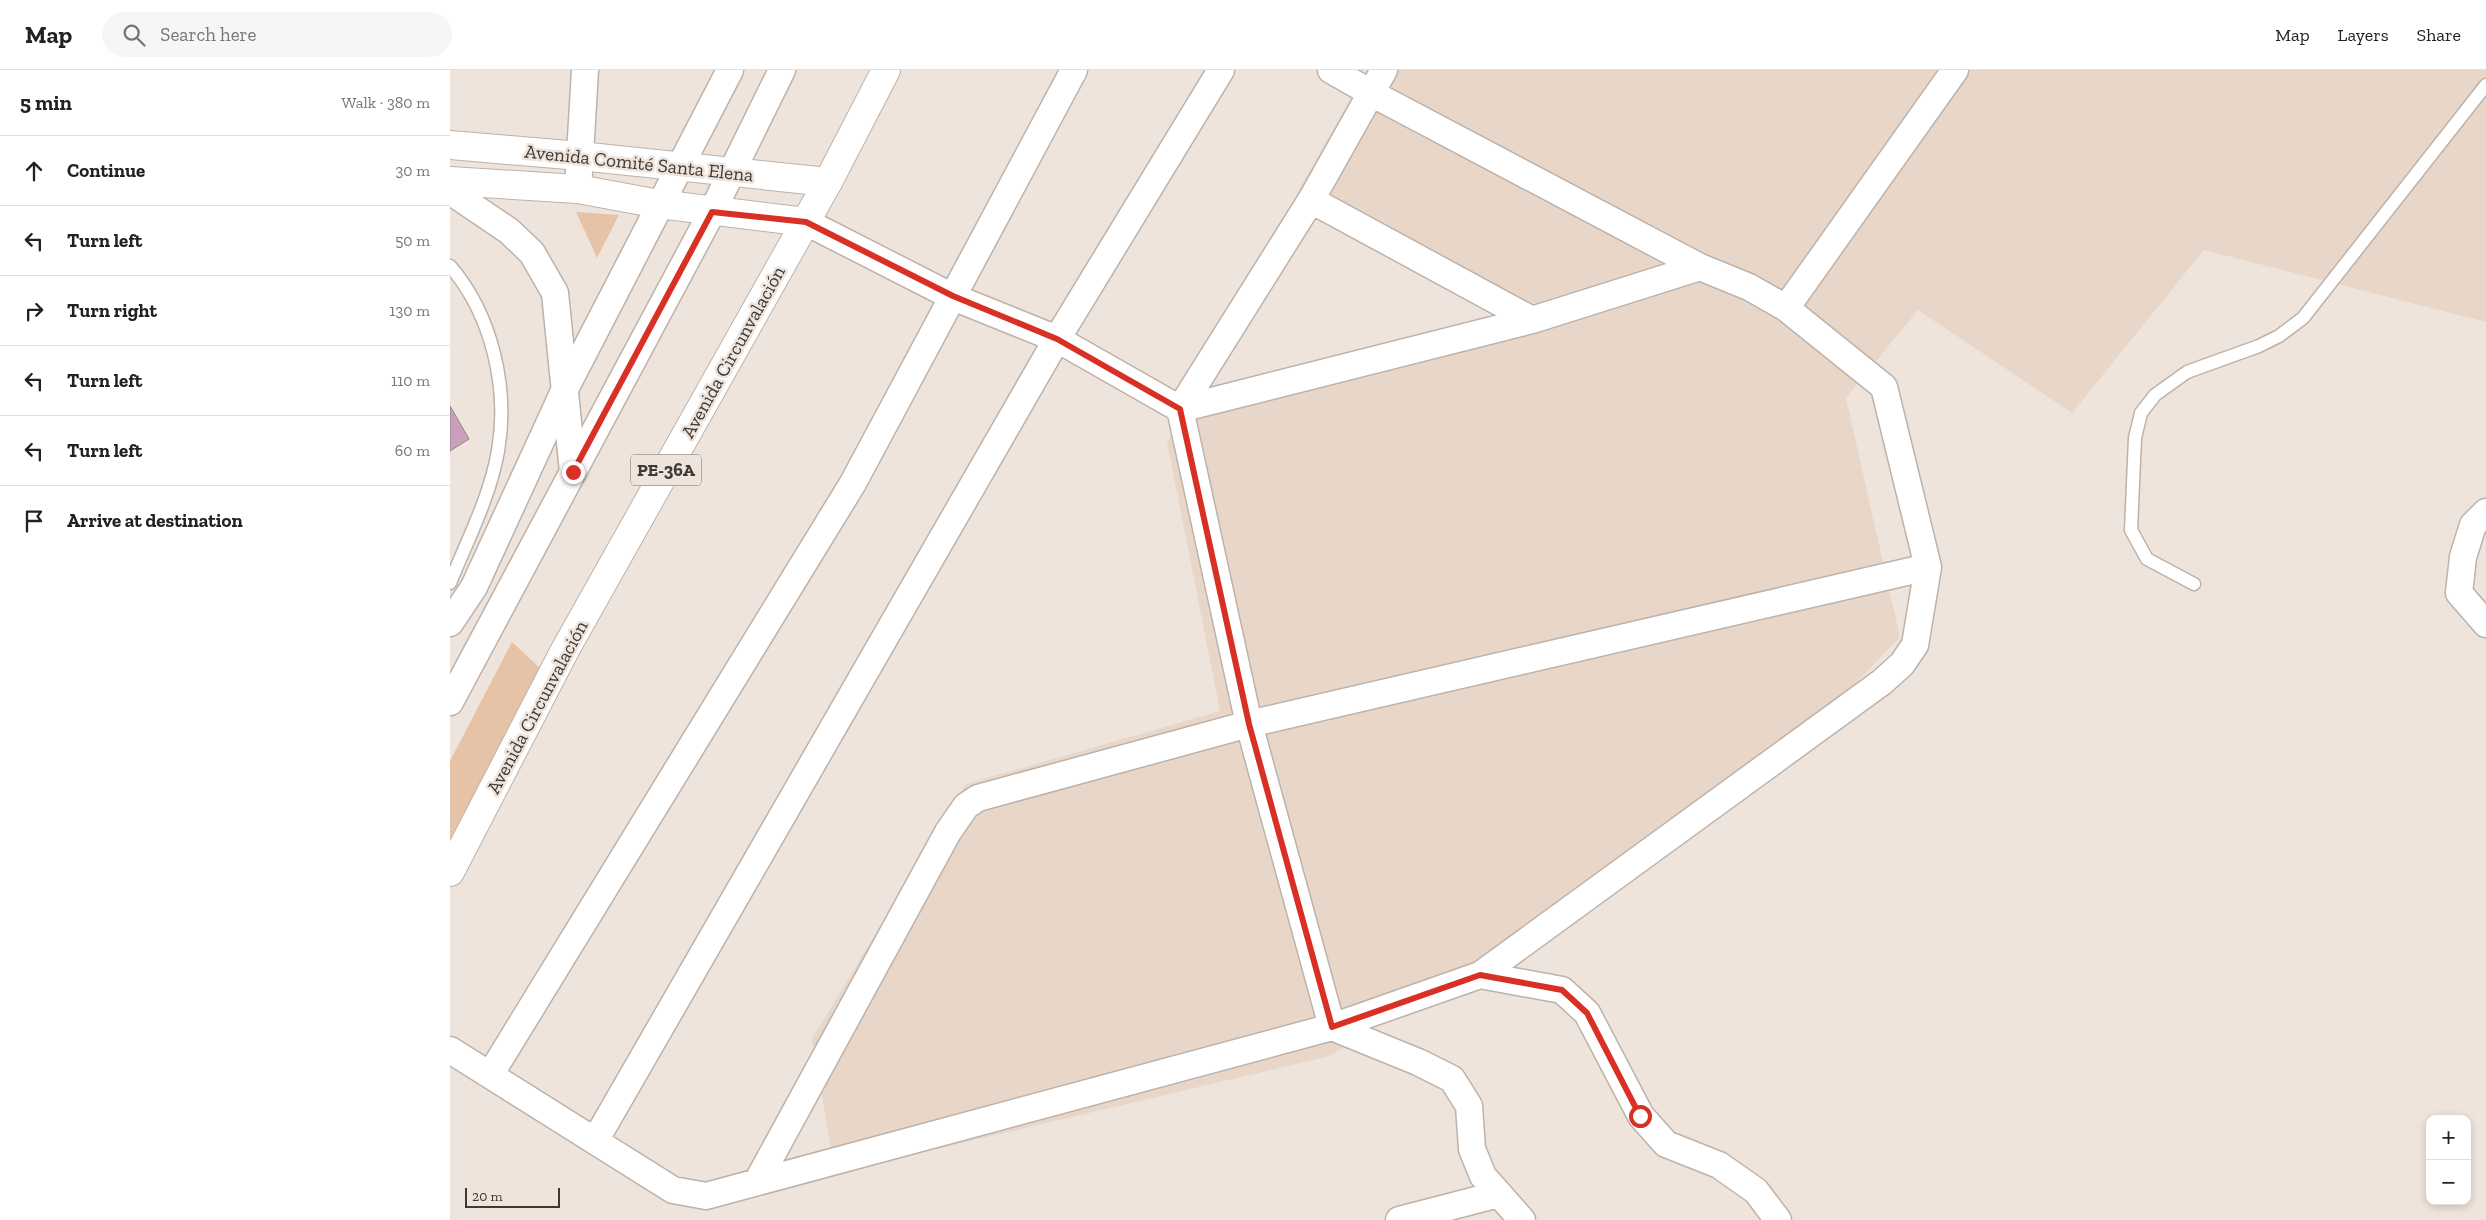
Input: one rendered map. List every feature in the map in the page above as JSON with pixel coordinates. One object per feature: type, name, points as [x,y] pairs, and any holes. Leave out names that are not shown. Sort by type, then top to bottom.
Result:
[{"type":"main road","name":"Avenida Circunvalación","points":[[450,872],[565,650],[806,222],[886,70]]},
{"type":"main road","name":"Avenida Comité Santa Elena","points":[[450,145],[580,156],[828,182]]},
{"type":"main road","points":[[450,181],[578,189],[712,212],[806,222]]},
{"type":"street","points":[[578,189],[584,70]]},
{"type":"street","points":[[450,623],[474,587],[565,389],[659,204],[730,70]]},
{"type":"street","points":[[450,702],[712,212],[782,70]]},
{"type":"street","points":[[490,1075],[853,483],[1074,70]]},
{"type":"street","points":[[595,1141],[1057,339],[1221,70]]},
{"type":"street","points":[[450,1050],[673,1190],[706,1196],[1332,1027],[1480,975],[1882,682],[1895,670],[1915,645],[1928,568],[1884,387],[1786,308],[1749,287],[1700,267],[1331,70]]},
{"type":"street","points":[[1332,1027],[1249,724],[1180,409],[1311,200],[1384,70]]},
{"type":"street","points":[[1786,308],[1955,70]]},
{"type":"street","points":[[450,191],[509,230],[532,253],[555,293],[573,472]]},
{"type":"street","points":[[1311,200],[1532,320]]},
{"type":"street","points":[[806,222],[953,296],[1057,339],[1180,409],[1532,320],[1700,267]]},
{"type":"street","points":[[2486,512],[2473,524],[2463,557],[2459,593],[2486,624]]},
{"type":"street","points":[[757,1182],[948,832],[966,806],[978,798],[1249,724],[1928,568]]},
{"type":"street","points":[[1480,975],[1562,990],[1587,1013],[1640,1116],[1666,1144],[1718,1165],[1756,1191],[1778,1220]]},
{"type":"street","points":[[1332,1027],[1418,1062],[1452,1080],[1469,1106],[1472,1149],[1483,1176],[1522,1220]]},
{"type":"street","points":[[1399,1220],[1499,1194]]},
{"type":"lane","points":[[2194,584],[2147,560],[2131,530],[2135,438],[2140,413],[2155,395],[2187,372],[2259,346],[2279,336],[2303,318],[2486,86]]},
{"type":"lane","points":[[450,266],[467,285],[488,330],[498,373],[502,414],[498,452],[484,500],[450,583]]},
{"type":"shaded area","points":[[1367,70],[2486,70],[2486,322],[2204,250],[2072,413],[1918,310],[1846,398],[1900,637],[1765,778],[1330,1056],[835,1173],[812,1039],[966,784],[1220,711],[1167,442],[1181,418],[1514,326],[1297,193]]},
{"type":"shaded area","points":[[576,212],[619,215],[597,258]]},
{"type":"shaded area","points":[[512,642],[542,670],[450,841],[450,761]]},
{"type":"building","points":[[450,406],[469,439],[450,451]]},
{"type":"route","points":[[573,472],[712,212],[806,222],[953,296],[1057,339],[1124,379],[1180,409],[1249,724],[1332,1027],[1480,975],[1562,990],[1587,1013],[1640,1116]]}]
